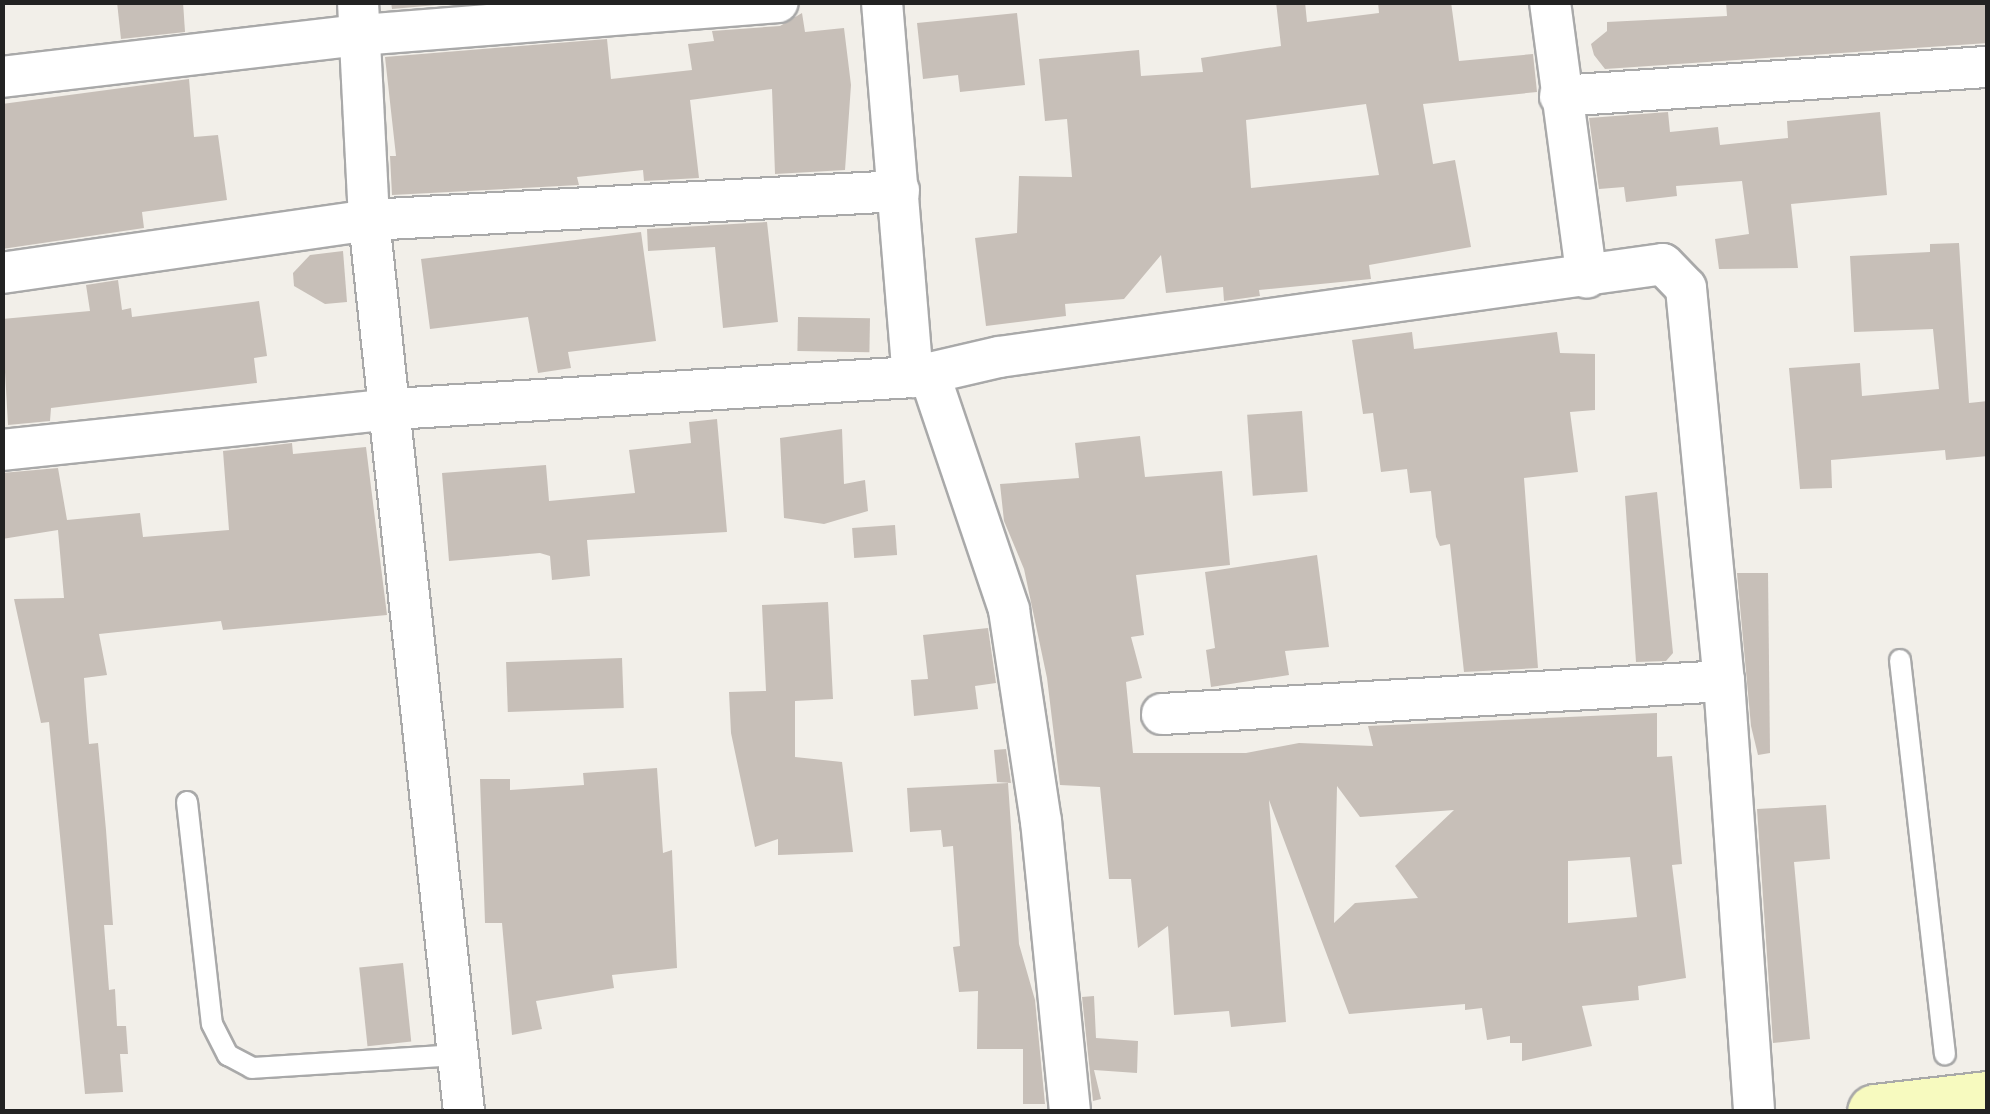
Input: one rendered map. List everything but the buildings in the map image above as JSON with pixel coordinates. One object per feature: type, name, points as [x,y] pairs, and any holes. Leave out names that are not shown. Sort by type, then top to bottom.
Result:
[{"type":"main road","points":[[1875,1112],[1988,1099]]},
{"type":"street","points":[[2,77],[359,19],[778,2]]},
{"type":"street","points":[[882,2],[921,375],[1009,610],[1042,821],[1070,1112]]},
{"type":"street","points":[[1550,2],[1587,278]]},
{"type":"street","points":[[359,19],[369,220],[393,409],[464,1112]]},
{"type":"street","points":[[1560,96],[1988,67]]},
{"type":"street","points":[[2,273],[369,220],[899,191]]},
{"type":"street","points":[[2,450],[393,409],[921,375],[999,358],[1587,278],[1663,264],[1686,288],[1724,681],[1754,1112]]},
{"type":"street","points":[[1162,714],[1724,681]]},
{"type":"lane","points":[[1900,660],[1945,1054]]},
{"type":"lane","points":[[187,802],[212,1024],[228,1055],[252,1068],[460,1055]]}]
